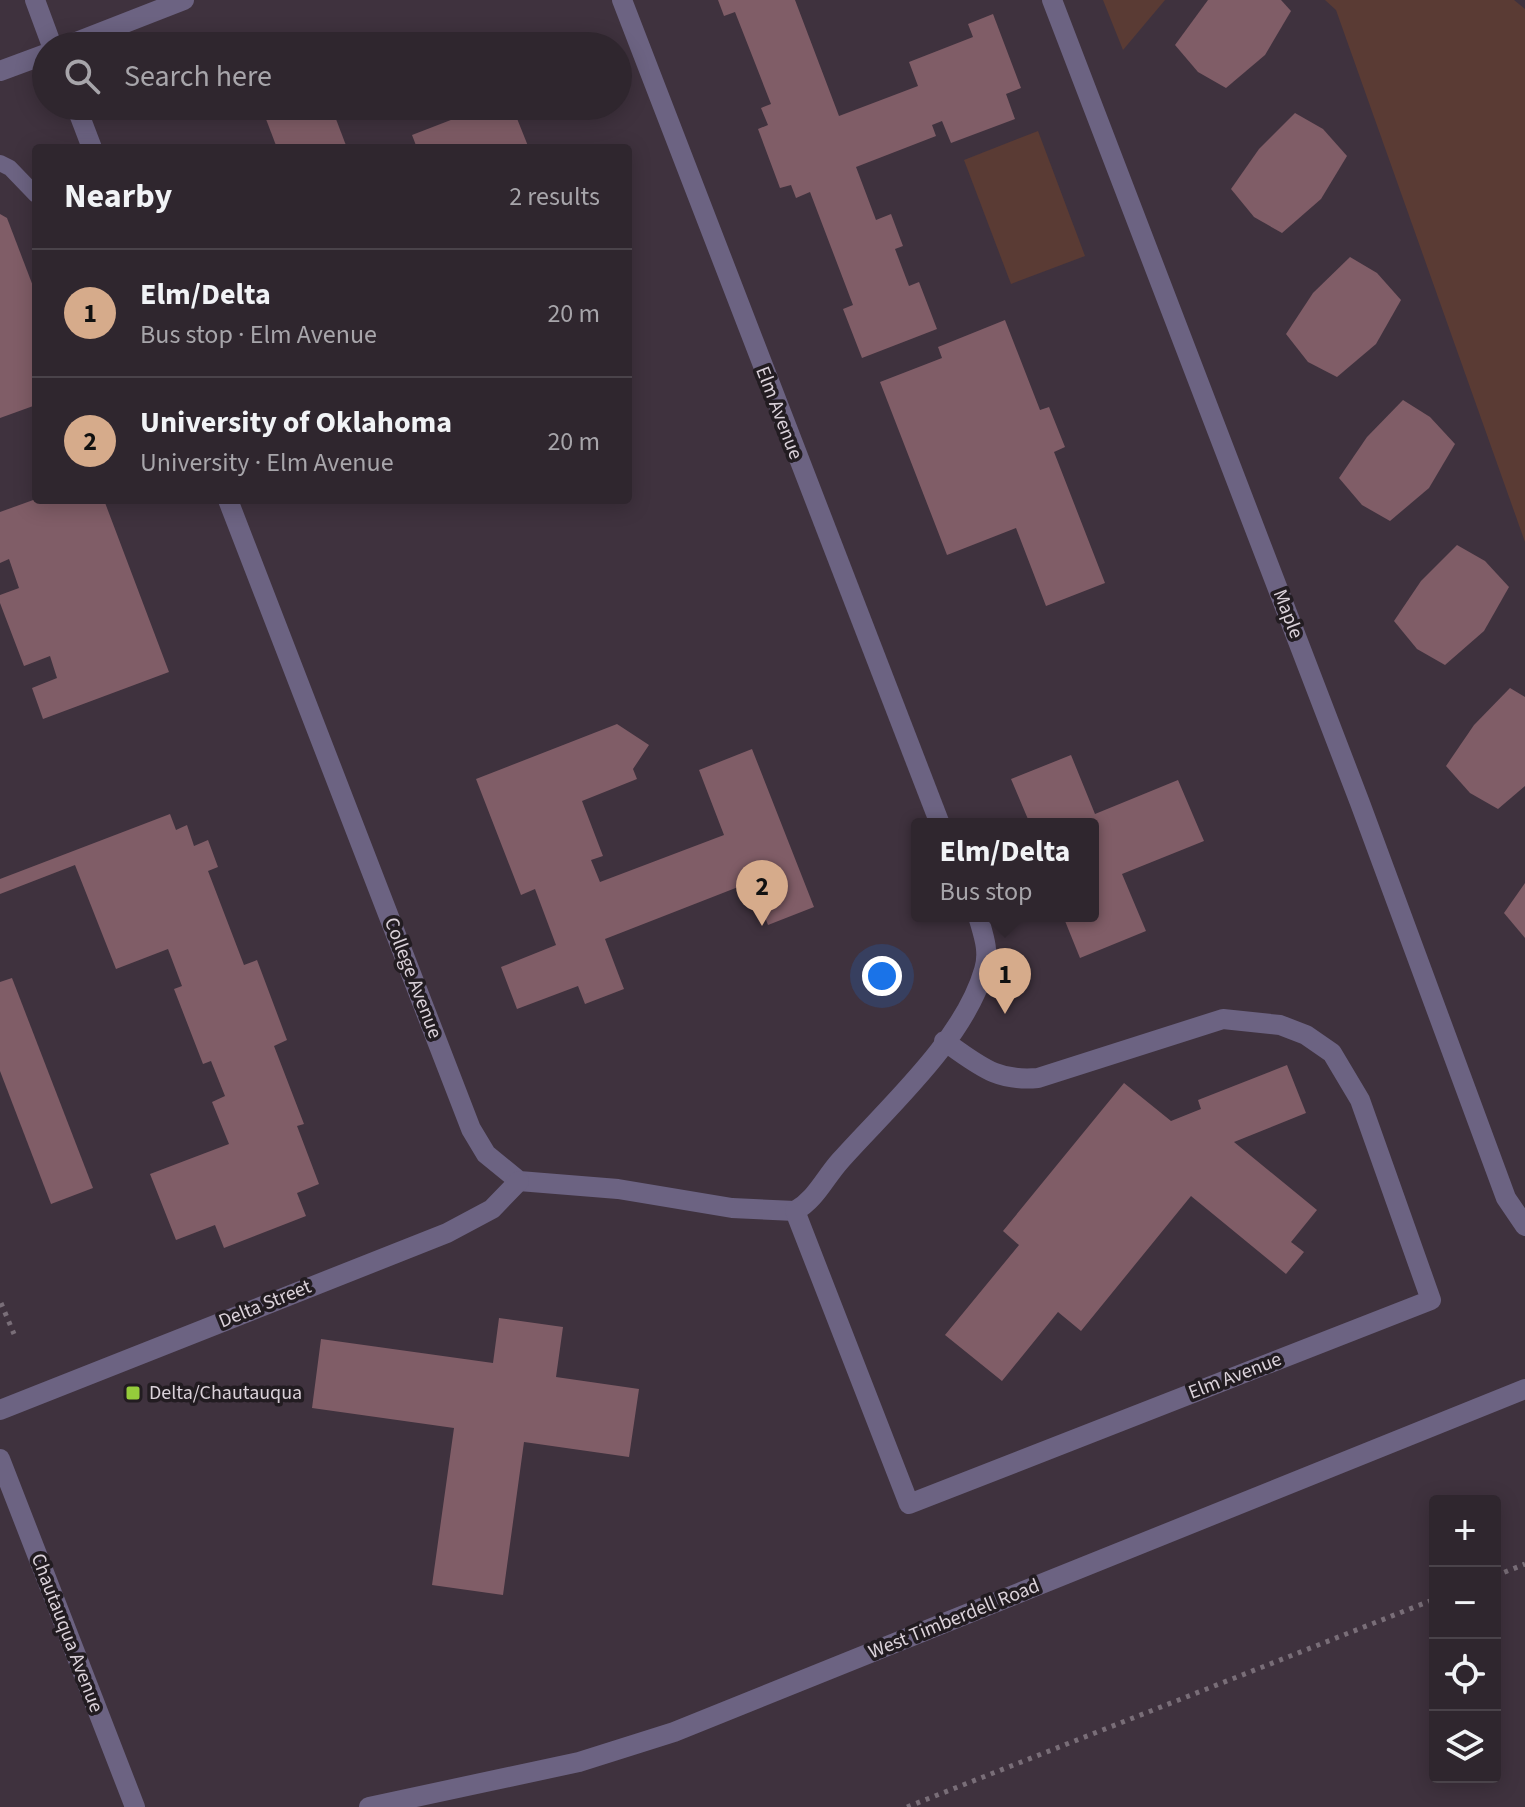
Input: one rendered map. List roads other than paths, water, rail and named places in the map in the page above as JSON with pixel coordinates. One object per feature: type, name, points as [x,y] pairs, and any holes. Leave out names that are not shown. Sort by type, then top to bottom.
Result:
[{"type":"street","points":[[35,0],[47,32]]},
{"type":"street","points":[[102,32],[184,0]]},
{"type":"street","name":"Elm Avenue","points":[[622,0],[938,818]]},
{"type":"street","name":"Maple","points":[[1052,0],[1354,788],[1506,1198],[1525,1226]]},
{"type":"street","points":[[0,71],[32,59]]},
{"type":"street","points":[[81,120],[90,144]]},
{"type":"street","name":"College Avenue","points":[[230,504],[471,1129],[486,1154],[519,1181]]},
{"type":"street","points":[[519,1181],[618,1189],[732,1208],[795,1211],[811,1201],[831,1171],[961,1021],[985,968],[987,950],[980,922]]},
{"type":"street","name":"Elm Avenue","points":[[795,1211],[909,1504],[1431,1300],[1360,1100],[1332,1053],[1306,1035],[1280,1025],[1223,1019],[1038,1078],[1017,1080],[998,1077],[944,1041]]},
{"type":"street","name":"Delta Street","points":[[0,1410],[447,1233],[492,1209],[519,1181]]},
{"type":"street","name":"West Timberdell Road","points":[[369,1807],[579,1762],[663,1736],[1525,1389]]},
{"type":"street","name":"Chautauqua Avenue","points":[[0,1459],[135,1807]]},
{"type":"lane","points":[[0,163],[10,168],[32,191]]},
{"type":"place","name":"University of Oklahoma","points":[[762,926]]},
{"type":"place","name":"Elm/Delta","points":[[1005,1014]]},
{"type":"place","name":"Delta/Chautauqua","points":[[133,1393]]}]
